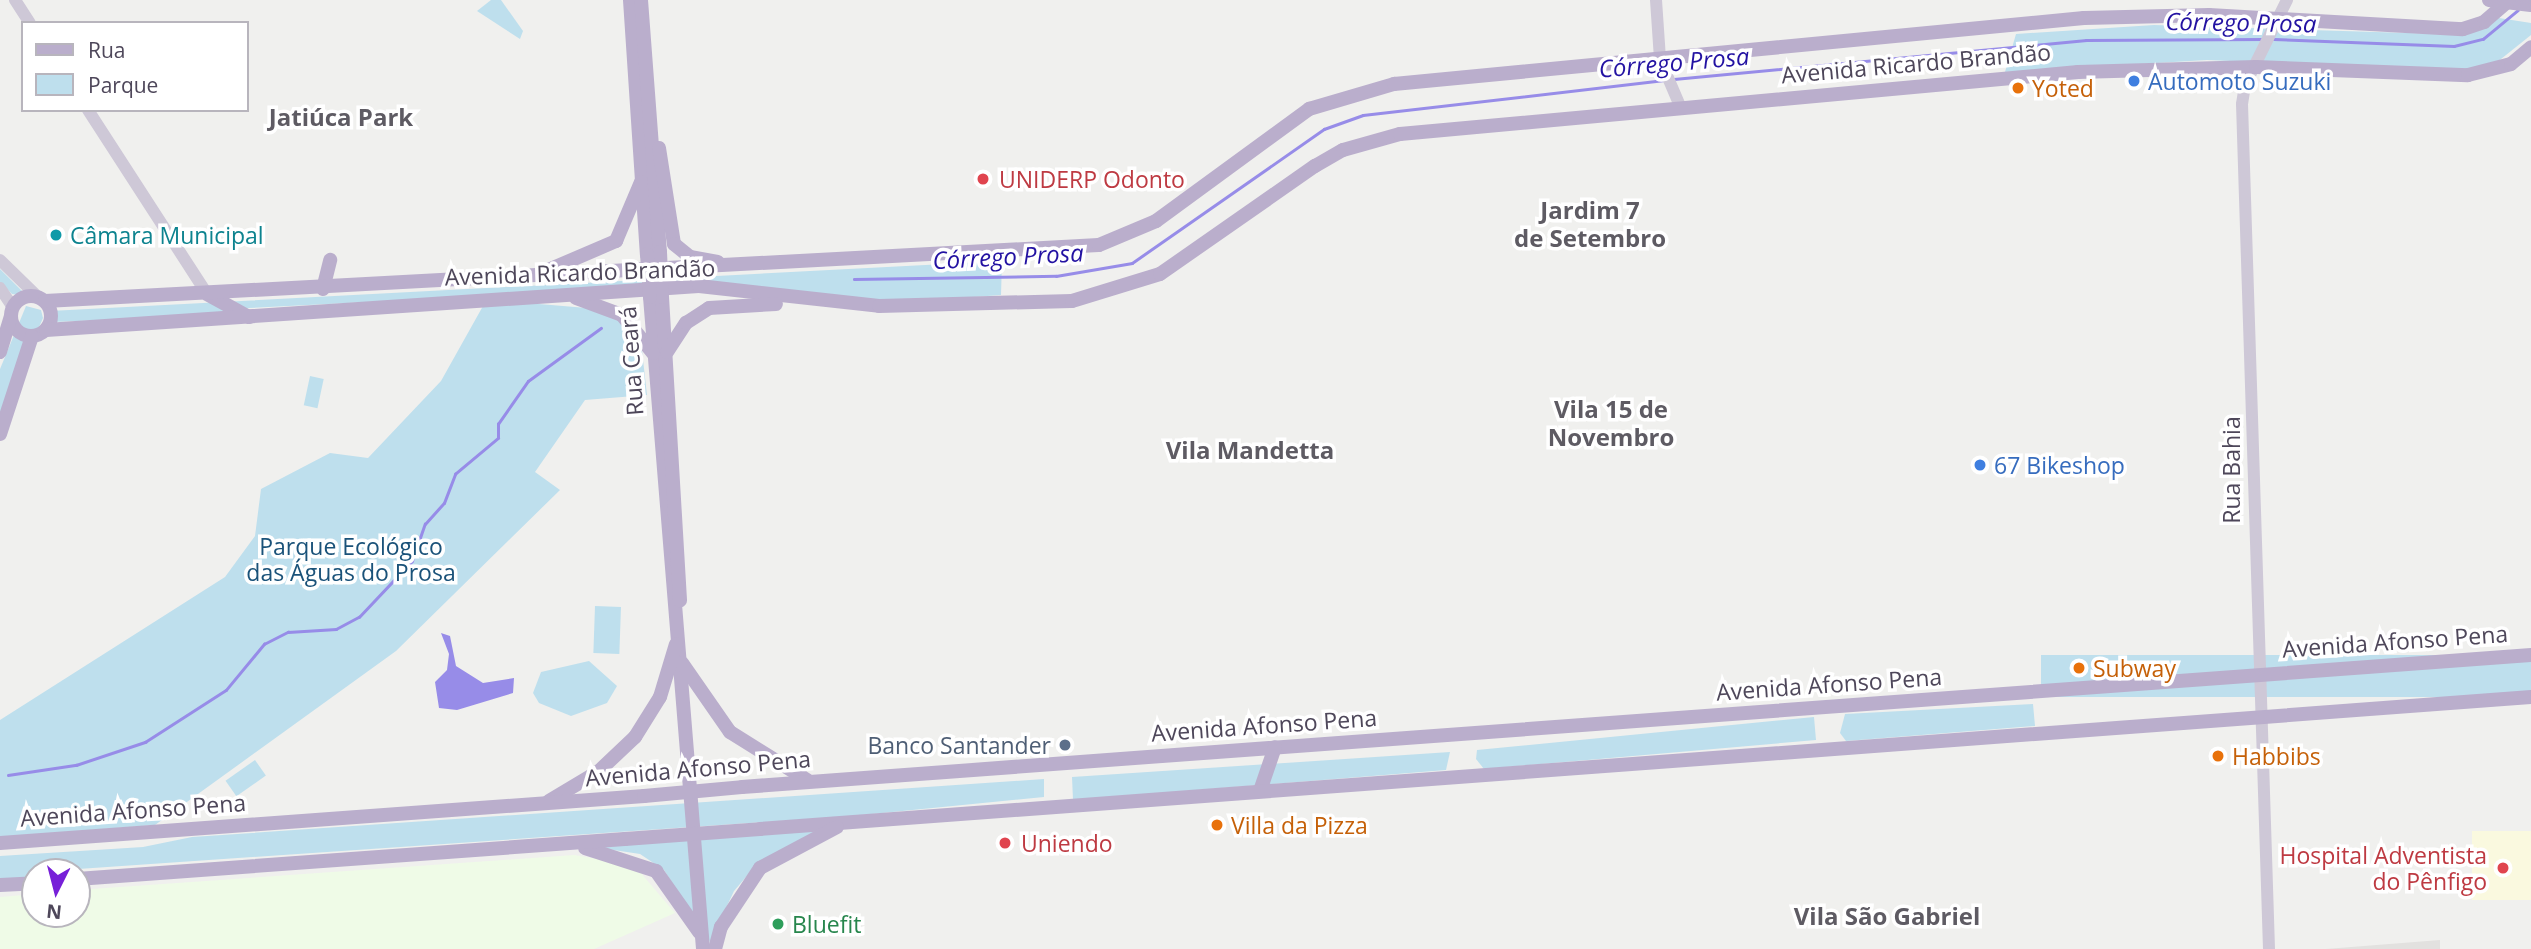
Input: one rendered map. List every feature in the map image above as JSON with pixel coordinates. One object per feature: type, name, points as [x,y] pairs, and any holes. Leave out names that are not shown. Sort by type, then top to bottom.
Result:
[{"type":"main road","name":"Rua Ceará","points":[[630,0],[643,178],[654,253]]},
{"type":"main road","name":"Rua Ceará","points":[[641,0],[650,113],[656,298],[678,635],[703,944]]},
{"type":"main road","points":[[2490,0],[2515,3]]},
{"type":"main road","name":"Avenida Ricardo Brandão","points":[[41,299],[207,295],[526,279],[1099,245],[1156,221],[1308,108],[1341,96],[1394,84],[1663,65],[2084,18],[2463,29],[2515,3]]},
{"type":"main road","name":"Avenida Ricardo Brandão","points":[[46,330],[99,322],[254,318],[398,302],[558,296],[699,286],[824,303],[1009,305],[1103,296],[1160,274],[1314,166],[1370,141],[1679,103],[2078,72],[2257,64],[2468,75],[2511,64],[2531,47]]},
{"type":"main road","points":[[650,113],[669,226],[681,252],[708,261],[779,265]]},
{"type":"main road","points":[[526,279],[616,241],[643,178]]},
{"type":"main road","points":[[323,289],[330,260]]},
{"type":"main road","points":[[207,295],[254,318]]},
{"type":"main road","points":[[558,296],[622,315],[660,354],[694,316],[722,304],[824,303]]},
{"type":"main road","points":[[0,352],[12,312],[41,299],[51,315],[46,330],[32,336],[18,331],[12,312]]},
{"type":"main road","points":[[0,434],[32,336]]},
{"type":"main road","points":[[541,804],[599,771],[635,737],[660,696],[678,635]]},
{"type":"main road","name":"Avenida Afonso Pena","points":[[5,844],[812,781],[2531,655]]},
{"type":"main road","points":[[681,662],[730,732],[770,762],[812,781]]},
{"type":"main road","points":[[91,878],[848,823],[1261,788],[2263,714],[2531,697]]},
{"type":"main road","points":[[1261,788],[1275,747]]},
{"type":"main road","points":[[715,949],[721,927],[760,868],[791,846],[848,823]]},
{"type":"main road","points":[[552,845],[606,851],[656,871],[703,944]]},
{"type":"main road","points":[[0,886],[21,884]]},
{"type":"street","points":[[15,0],[29,21]]},
{"type":"street","points":[[1656,0],[1663,65],[1679,103]]},
{"type":"street","name":"Rua Bahia","points":[[2269,949],[2263,714],[2259,673],[2242,180],[2242,104],[2257,64],[2287,0]]},
{"type":"street","points":[[89,112],[207,295]]},
{"type":"street","points":[[0,260],[41,299]]},
{"type":"street","points":[[0,288],[12,312]]},
{"type":"shaded area","points":[[441,633],[450,636],[456,666],[483,683],[514,678],[513,693],[457,710],[439,708],[435,682],[447,670],[449,654]]},
{"type":"shaded area","name":"Hospital Adventista do Pênfigo","points":[[2472,831],[2531,831],[2531,900],[2472,900]]},
{"type":"shaded area","points":[[574,855],[634,865],[675,913],[594,949],[0,949],[0,897],[21,895],[21,928],[91,928],[91,889]]},
{"type":"shaded area","points":[[2440,940],[2440,949],[2326,949]]},
{"type":"green space","points":[[491,0],[501,0],[523,31],[520,39],[477,11]]},
{"type":"green space","points":[[2499,18],[2531,23],[2531,35],[2491,67],[2468,71],[2207,60],[2005,72],[2016,34],[2154,25],[2441,34]]},
{"type":"green space","points":[[1002,261],[1001,295],[921,301],[837,299],[721,284],[249,308],[210,316],[52,322],[50,311]]},
{"type":"green space","points":[[0,269],[27,296],[12,294],[0,282]]},
{"type":"green space","name":"Parque Ecológico das Águas do Prosa","points":[[527,303],[599,309],[619,316],[641,342],[647,395],[585,400],[535,472],[560,490],[396,651],[155,825],[0,837],[0,720],[225,577],[255,536],[261,489],[330,453],[368,458],[441,381],[483,306]]},
{"type":"green space","points":[[26,306],[41,310],[43,318],[0,415],[0,369]]},
{"type":"green space","points":[[310,376],[324,379],[317,408],[304,405]]},
{"type":"green space","points":[[595,606],[621,607],[619,654],[593,653]]},
{"type":"green space","points":[[2041,655],[2531,655],[2531,697],[2041,697]]},
{"type":"green space","points":[[589,661],[617,686],[607,703],[571,716],[539,703],[533,693],[541,672]]},
{"type":"green space","points":[[2033,704],[2035,726],[1846,741],[1840,733],[1845,714]]},
{"type":"green space","points":[[1814,717],[1816,740],[1484,769],[1476,759],[1477,750]]},
{"type":"green space","points":[[1450,752],[1446,770],[1073,800],[1072,777]]},
{"type":"green space","points":[[255,760],[266,776],[236,796],[226,781]]},
{"type":"green space","points":[[1044,779],[1044,797],[852,816],[91,868],[91,858],[21,858],[21,879],[0,880],[0,856],[143,847],[192,837]]},
{"type":"green space","points":[[822,830],[757,864],[734,891],[710,942],[664,870],[640,854],[594,847]]},
{"type":"waterway","name":"Córrego Prosa","points":[[2274,39],[2454,46],[2483,39],[2518,10]]},
{"type":"waterway","name":"Córrego Prosa","points":[[1674,79],[2086,40],[2264,39]]},
{"type":"waterway","name":"Córrego Prosa","points":[[854,279],[1056,276],[1132,263],[1324,129],[1363,115],[1664,80]]},
{"type":"waterway","name":"Córrego Prosa","points":[[8,775],[76,765],[145,742],[226,690],[264,644],[288,632],[336,629],[359,617],[412,561],[425,524],[444,503],[455,474],[498,438],[498,424],[528,381],[601,328]]},
{"type":"place","name":"Automoto Suzuki","points":[[2134,81]]},
{"type":"place","name":"Yoted","points":[[2018,88]]},
{"type":"place","name":"UNIDERP Odonto","points":[[983,179]]},
{"type":"place","name":"Câmara Municipal","points":[[56,235]]},
{"type":"place","name":"67 Bikeshop","points":[[1980,465]]},
{"type":"place","name":"Subway","points":[[2079,668]]},
{"type":"place","name":"Banco Santander","points":[[1065,745]]},
{"type":"place","name":"Habbibs","points":[[2218,756]]},
{"type":"place","name":"Villa da Pizza","points":[[1217,825]]},
{"type":"place","name":"Uniendo","points":[[1005,843]]},
{"type":"place","name":"Hospital Adventista do Pênfigo","points":[[2503,868]]},
{"type":"place","name":"Bluefit","points":[[778,924]]},
{"type":"district","name":"Jatiúca Park","points":[[341,117]]},
{"type":"district","name":"Jardim 7 de Setembro","points":[[1590,224]]},
{"type":"district","name":"Vila 15 de Novembro","points":[[1611,423]]},
{"type":"district","name":"Vila Mandetta","points":[[1250,450]]},
{"type":"district","name":"Vila São Gabriel","points":[[1887,916]]}]
